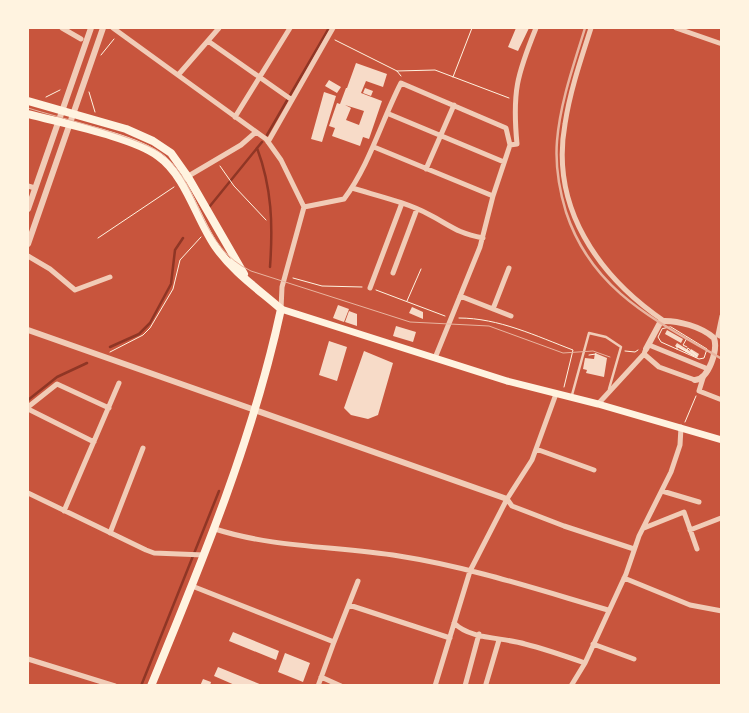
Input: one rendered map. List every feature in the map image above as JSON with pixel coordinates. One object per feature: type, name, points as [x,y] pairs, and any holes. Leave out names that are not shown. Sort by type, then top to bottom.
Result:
[{"type":"main road","points":[[28,100],[126,129],[165,149],[176,159],[188,177],[246,279]]},
{"type":"main road","points":[[28,114],[146,148],[163,160],[180,182],[225,259],[281,309],[559,395],[682,427],[722,440]]},
{"type":"main road","points":[[151,686],[215,529],[256,411],[270,361],[281,309]]},
{"type":"street","points":[[62,28],[81,39]]},
{"type":"street","points":[[28,209],[91,28]]},
{"type":"street","points":[[28,244],[103,28]]},
{"type":"street","points":[[113,28],[179,74],[268,142],[296,188],[304,208],[286,276],[281,309]]},
{"type":"street","points":[[179,74],[219,28]]},
{"type":"street","points":[[235,117],[290,28]]},
{"type":"street","points":[[268,142],[333,28]]},
{"type":"street","points":[[510,145],[517,144],[515,100],[519,71],[536,28]]},
{"type":"street","points":[[590,28],[564,125],[563,164],[568,198],[576,220],[602,266],[629,294],[664,321],[700,328],[718,337]]},
{"type":"street","points":[[676,28],[688,29],[722,44]]},
{"type":"street","points":[[208,41],[292,100]]},
{"type":"street","points":[[304,208],[344,200],[374,147],[401,83],[506,128],[510,145],[493,196],[482,238],[435,358]]},
{"type":"street","points":[[426,169],[454,105]]},
{"type":"street","points":[[389,114],[504,162]]},
{"type":"street","points":[[180,182],[241,145],[256,132]]},
{"type":"street","points":[[374,147],[493,196]]},
{"type":"street","points":[[28,186],[35,188]]},
{"type":"street","points":[[352,188],[402,203],[417,209],[452,230],[482,238]]},
{"type":"street","points":[[370,288],[402,203]]},
{"type":"street","points":[[394,273],[417,209]]},
{"type":"street","points":[[28,256],[50,269],[75,290],[110,277]]},
{"type":"street","points":[[493,309],[509,268]]},
{"type":"street","points":[[460,296],[511,316]]},
{"type":"street","points":[[722,316],[715,348],[699,391],[722,400]]},
{"type":"street","points":[[598,404],[609,389],[646,349],[658,324],[664,321]]},
{"type":"street","points":[[28,330],[508,499],[512,506],[564,526],[634,549]]},
{"type":"street","points":[[646,349],[708,369]]},
{"type":"street","points":[[646,349],[659,367],[695,380],[703,378]]},
{"type":"street","points":[[64,511],[119,383]]},
{"type":"street","points":[[94,442],[28,408],[57,384],[108,408]]},
{"type":"street","points":[[436,686],[470,571],[508,499],[532,460],[559,395]]},
{"type":"street","points":[[571,686],[585,663],[624,578],[634,549],[676,460],[682,427]]},
{"type":"street","points":[[110,533],[143,448]]},
{"type":"street","points":[[536,449],[594,470]]},
{"type":"street","points":[[662,491],[699,502]]},
{"type":"street","points":[[28,496],[154,553],[204,556]]},
{"type":"street","points":[[644,528],[684,512],[697,549]]},
{"type":"street","points":[[690,530],[721,518]]},
{"type":"street","points":[[215,529],[239,537],[289,545],[402,556],[470,571],[608,610]]},
{"type":"street","points":[[624,578],[690,605],[721,610]]},
{"type":"street","points":[[318,686],[358,581]]},
{"type":"street","points":[[192,586],[334,642]]},
{"type":"street","points":[[349,605],[450,638]]},
{"type":"street","points":[[454,623],[459,628],[499,640],[524,643],[585,663]]},
{"type":"street","points":[[465,686],[479,634]]},
{"type":"street","points":[[486,684],[499,640]]},
{"type":"street","points":[[593,644],[634,659]]},
{"type":"street","points":[[28,659],[115,686]]},
{"type":"street","points":[[321,678],[341,686]]},
{"type":"lane","points":[[571,398],[589,333],[606,337],[621,347],[609,389]]},
{"type":"path","points":[[452,77],[472,28]]},
{"type":"path","points":[[101,56],[119,32]]},
{"type":"path","points":[[328,36],[397,71],[404,80],[403,84]]},
{"type":"path","points":[[397,71],[435,70],[515,100]]},
{"type":"path","points":[[90,90],[89,96],[95,112],[103,121]]},
{"type":"path","points":[[215,160],[234,186],[266,220]]},
{"type":"path","points":[[98,238],[180,182]]},
{"type":"path","points":[[102,356],[137,338],[150,328],[173,289],[180,260],[207,231]]},
{"type":"path","points":[[407,302],[421,270]]},
{"type":"path","points":[[286,276],[322,286],[370,288],[451,318],[476,318],[500,322],[573,350],[559,395]]},
{"type":"path","points":[[662,329],[676,329],[708,351],[702,359],[677,350],[658,339],[662,329]]},
{"type":"path","points":[[677,350],[677,346],[696,357],[698,354],[683,345],[687,338]]},
{"type":"path","points":[[682,349],[684,345]]},
{"type":"path","points":[[685,353],[688,348]]},
{"type":"path","points":[[620,350],[635,352],[638,349]]},
{"type":"path","points":[[682,427],[699,391]]},
{"type":"building","points":[[516,28],[529,28],[518,51],[508,47]]},
{"type":"building","points":[[356,63],[387,74],[383,87],[366,81],[361,93],[382,101],[369,139],[363,137],[360,146],[332,136],[335,128],[329,126],[337,103],[340,104]],"holes":[[[345,105],[364,111],[359,125],[346,120],[351,108]]]},
{"type":"building","points":[[329,80],[341,87],[337,93],[325,86]]},
{"type":"building","points":[[365,88],[373,91],[371,96],[363,93]]},
{"type":"building","points":[[324,92],[336,96],[322,142],[311,139]]},
{"type":"building","points":[[338,305],[349,309],[344,322],[333,318]]},
{"type":"building","points":[[412,307],[423,312],[423,319],[409,313]]},
{"type":"building","points":[[349,311],[357,314],[357,326],[345,322]]},
{"type":"building","points":[[396,326],[416,332],[413,342],[393,336]]},
{"type":"building","points":[[667,330],[683,339],[681,343],[665,334]]},
{"type":"building","points":[[329,341],[347,347],[337,381],[319,375]]},
{"type":"building","points":[[677,343],[699,354],[697,358],[675,346]]},
{"type":"building","points":[[364,351],[393,363],[378,415],[368,419],[351,415],[344,408]]},
{"type":"building","points":[[595,353],[607,358],[604,377],[586,373],[587,370],[583,369],[585,358],[594,359]]},
{"type":"building","points":[[233,632],[279,651],[276,660],[229,641]]},
{"type":"building","points":[[285,653],[310,663],[303,682],[278,672]]},
{"type":"building","points":[[218,667],[262,686],[237,686],[214,676]]},
{"type":"building","points":[[203,679],[211,682],[210,686],[200,686]]},
{"type":"waterway","points":[[267,135],[329,28]]},
{"type":"waterway","points":[[210,206],[262,142]]},
{"type":"waterway","points":[[257,148],[266,178],[270,207],[270,267]]},
{"type":"waterway","points":[[110,347],[139,334],[150,323],[171,284],[175,250],[183,238]]},
{"type":"waterway","points":[[28,400],[57,377],[87,363]]},
{"type":"waterway","points":[[141,686],[219,491]]},
{"type":"tram line","points":[[28,108],[120,135],[139,142],[165,156],[177,169],[187,185],[211,233],[221,248],[234,261],[251,271],[410,322],[489,326],[563,353],[593,351],[610,357]]},
{"type":"railway","points":[[585,28],[564,98],[557,141],[558,177],[561,195],[577,239],[592,263],[609,283],[629,300],[673,331],[722,359]]}]
